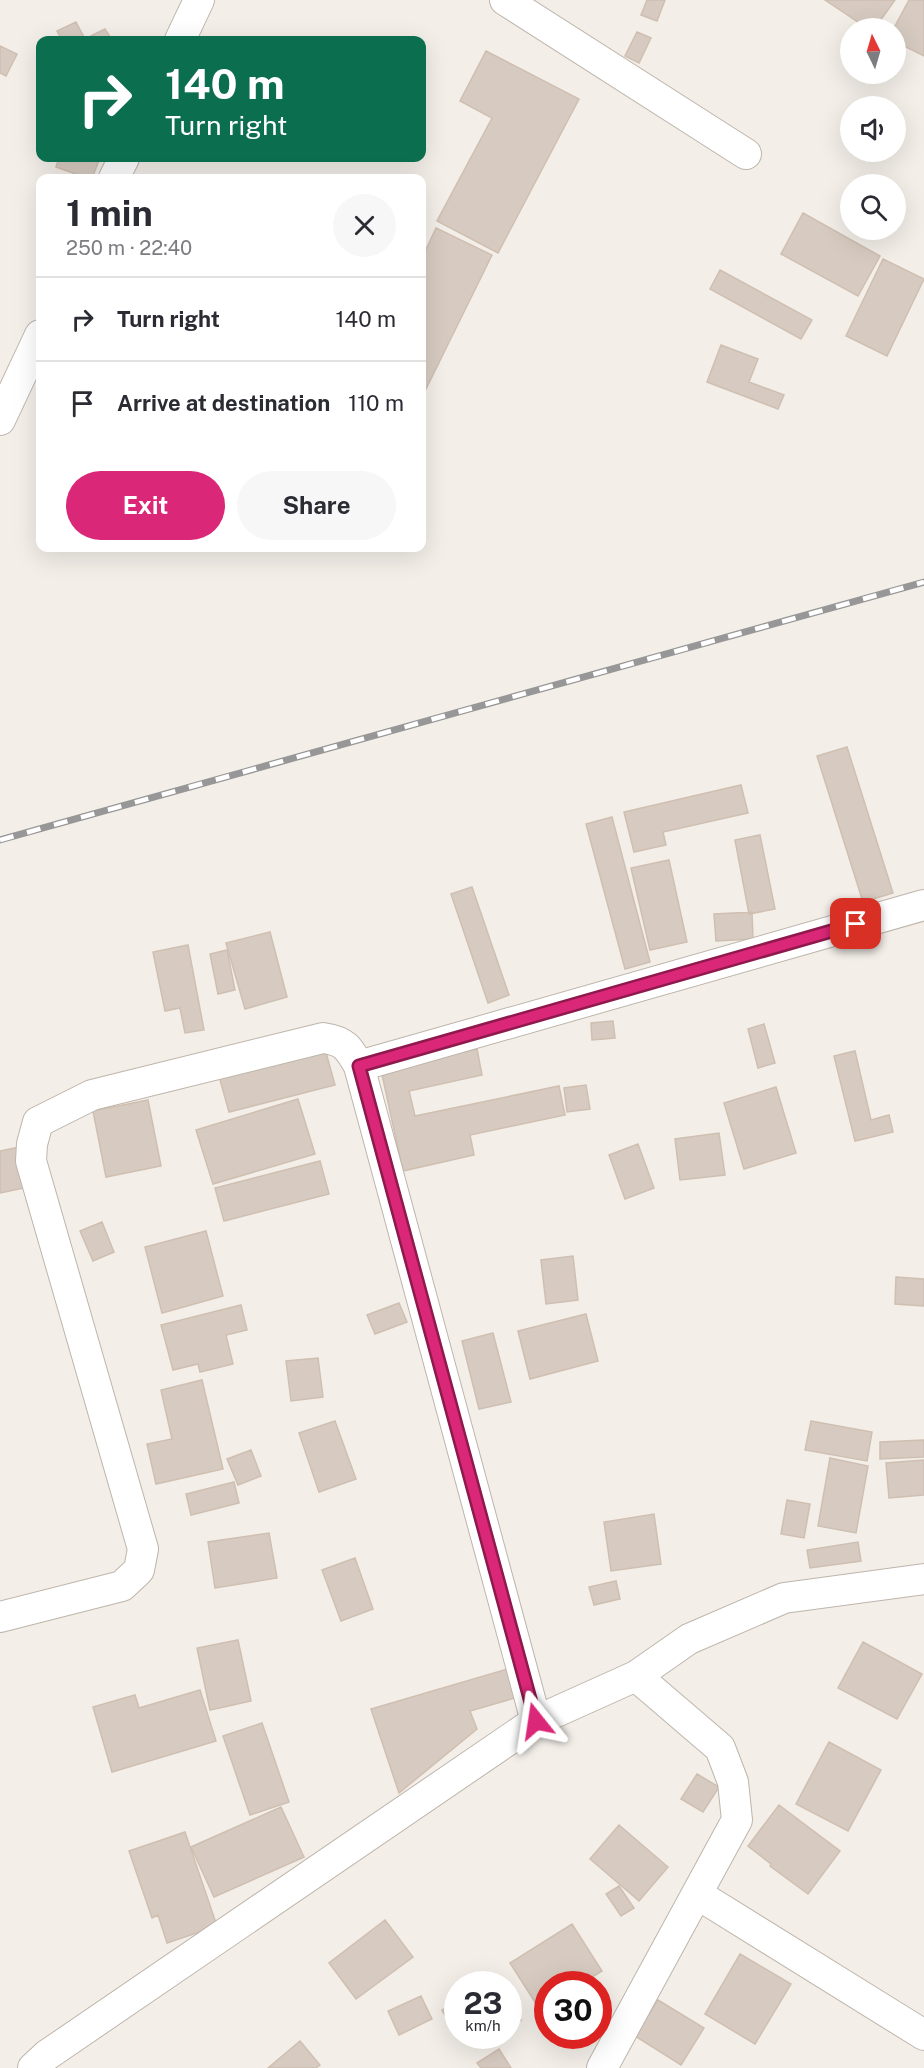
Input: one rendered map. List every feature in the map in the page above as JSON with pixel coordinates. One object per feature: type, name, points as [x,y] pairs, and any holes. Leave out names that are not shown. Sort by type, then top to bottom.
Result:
[{"type":"street","points":[[182,36],[199,0]]},
{"type":"street","points":[[505,0],[746,154]]},
{"type":"street","points":[[0,420],[36,344]]},
{"type":"street","points":[[359,1066],[924,905]]},
{"type":"street","points":[[0,1617],[122,1586],[139,1570],[143,1550],[31,1161],[32,1144],[38,1122],[92,1095],[323,1038],[335,1040],[348,1047],[359,1066],[536,1721]]},
{"type":"street","points":[[33,2068],[47,2055],[536,1721],[636,1676],[689,1639],[784,1598],[924,1579]]},
{"type":"street","points":[[602,2068],[737,1820],[733,1782],[720,1748],[636,1676]]},
{"type":"street","points":[[697,1894],[924,2035]]},
{"type":"building","points":[[647,0],[665,0],[657,21],[641,15]]},
{"type":"building","points":[[825,0],[895,0],[882,18],[852,18]]},
{"type":"building","points":[[909,0],[924,0],[924,56],[906,47],[906,18],[899,18]]},
{"type":"building","points":[[76,22],[83,36],[60,36],[57,31]]},
{"type":"building","points":[[105,29],[109,36],[91,36]]},
{"type":"building","points":[[637,32],[651,38],[639,63],[625,56]]},
{"type":"building","points":[[0,46],[17,54],[6,76],[0,73]]},
{"type":"building","points":[[486,51],[579,99],[498,253],[437,221],[492,118],[460,101]]},
{"type":"building","points":[[58,162],[98,162],[94,174],[76,174],[56,167]]},
{"type":"building","points":[[803,213],[840,234],[840,240],[851,240],[880,256],[858,296],[781,254]]},
{"type":"building","points":[[436,228],[492,255],[426,389],[426,249]]},
{"type":"building","points":[[883,259],[924,279],[887,356],[846,336]]},
{"type":"building","points":[[720,270],[812,320],[801,339],[710,289]]},
{"type":"building","points":[[721,345],[758,359],[749,382],[784,395],[778,409],[707,382]]},
{"type":"building","points":[[847,747],[893,893],[863,902],[817,756]]},
{"type":"building","points":[[741,785],[748,813],[663,832],[666,845],[634,852],[624,812]]},
{"type":"building","points":[[612,817],[650,962],[625,969],[586,824]]},
{"type":"building","points":[[760,835],[775,909],[749,914],[735,840]]},
{"type":"building","points":[[669,860],[687,942],[650,950],[631,868]]},
{"type":"building","points":[[472,887],[509,995],[488,1003],[451,894]]},
{"type":"building","points":[[752,912],[753,939],[716,941],[714,914]]},
{"type":"building","points":[[270,932],[287,997],[245,1009],[226,943]]},
{"type":"building","points":[[188,945],[204,1030],[185,1033],[180,1008],[165,1011],[153,952]]},
{"type":"building","points":[[227,950],[235,990],[218,994],[210,954]]},
{"type":"building","points":[[613,1021],[615,1038],[592,1040],[591,1023]]},
{"type":"building","points":[[764,1024],[775,1063],[758,1068],[748,1029]]},
{"type":"building","points":[[325,1049],[335,1085],[229,1112],[219,1076]]},
{"type":"building","points":[[477,1049],[482,1075],[409,1091],[415,1116],[559,1086],[565,1115],[470,1135],[474,1155],[403,1171],[381,1070]]},
{"type":"building","points":[[855,1051],[871,1120],[889,1115],[893,1132],[855,1141],[834,1056]]},
{"type":"building","points":[[586,1085],[590,1109],[567,1112],[564,1088]]},
{"type":"building","points":[[776,1087],[796,1153],[744,1169],[724,1103]]},
{"type":"building","points":[[298,1099],[315,1154],[213,1184],[196,1130]]},
{"type":"building","points":[[148,1100],[161,1166],[106,1177],[93,1111]]},
{"type":"building","points":[[719,1133],[725,1175],[680,1180],[675,1139]]},
{"type":"building","points":[[638,1144],[654,1188],[625,1199],[609,1155]]},
{"type":"building","points":[[20,1147],[29,1187],[0,1193],[0,1151]]},
{"type":"building","points":[[320,1161],[329,1194],[224,1221],[215,1188]]},
{"type":"building","points":[[102,1222],[114,1252],[93,1261],[80,1231]]},
{"type":"building","points":[[206,1231],[223,1296],[162,1313],[145,1247]]},
{"type":"building","points":[[573,1256],[578,1300],[546,1304],[541,1260]]},
{"type":"building","points":[[896,1277],[924,1279],[924,1306],[895,1304]]},
{"type":"building","points":[[399,1303],[407,1322],[375,1334],[367,1315]]},
{"type":"building","points":[[241,1305],[247,1330],[226,1335],[233,1364],[200,1372],[198,1364],[173,1370],[161,1325]]},
{"type":"building","points":[[586,1314],[598,1361],[530,1379],[518,1331]]},
{"type":"building","points":[[493,1333],[511,1402],[479,1409],[462,1341]]},
{"type":"building","points":[[318,1358],[323,1397],[291,1401],[286,1361]]},
{"type":"building","points":[[202,1380],[223,1469],[156,1484],[147,1444],[172,1439],[161,1390]]},
{"type":"building","points":[[335,1421],[356,1479],[319,1492],[299,1433]]},
{"type":"building","points":[[811,1421],[872,1432],[867,1461],[805,1450]]},
{"type":"building","points":[[924,1440],[924,1457],[880,1459],[880,1442]]},
{"type":"building","points":[[251,1450],[261,1476],[238,1485],[227,1459]]},
{"type":"building","points":[[830,1458],[868,1466],[856,1533],[818,1526]]},
{"type":"building","points":[[924,1460],[924,1495],[889,1498],[886,1463]]},
{"type":"building","points":[[234,1482],[239,1503],[191,1515],[186,1494]]},
{"type":"building","points":[[787,1500],[810,1504],[804,1538],[781,1534]]},
{"type":"building","points":[[654,1514],[661,1564],[611,1571],[604,1522]]},
{"type":"building","points":[[269,1533],[277,1578],[215,1588],[208,1542]]},
{"type":"building","points":[[858,1542],[861,1561],[810,1568],[807,1550]]},
{"type":"building","points":[[355,1558],[373,1609],[341,1621],[322,1570]]},
{"type":"building","points":[[616,1581],[620,1599],[594,1605],[589,1587]]},
{"type":"building","points":[[238,1640],[251,1701],[210,1710],[197,1648]]},
{"type":"building","points":[[863,1642],[922,1674],[897,1719],[838,1688]]},
{"type":"building","points":[[514,1667],[522,1696],[470,1711],[477,1729],[399,1793],[371,1709]]},
{"type":"building","points":[[200,1690],[216,1741],[112,1772],[93,1707],[135,1695],[139,1708]]},
{"type":"building","points":[[262,1723],[289,1802],[250,1815],[223,1736]]},
{"type":"building","points":[[829,1742],[881,1770],[848,1831],[796,1804]]},
{"type":"building","points":[[697,1774],[719,1787],[703,1812],[681,1799]]},
{"type":"building","points":[[779,1805],[840,1851],[808,1894],[770,1866],[771,1864],[748,1846]]},
{"type":"building","points":[[281,1807],[304,1857],[214,1897],[191,1847]]},
{"type":"building","points":[[619,1825],[668,1867],[639,1901],[590,1859]]},
{"type":"building","points":[[185,1832],[217,1926],[167,1943],[158,1915],[152,1918],[129,1851]]},
{"type":"building","points":[[619,1886],[634,1908],[621,1916],[606,1894]]},
{"type":"building","points":[[385,1920],[413,1957],[356,1999],[329,1963]]},
{"type":"building","points":[[572,1924],[602,1971],[534,1971],[534,2001],[522,1982],[522,1971],[515,1971],[510,1963]]},
{"type":"building","points":[[740,1954],[791,1984],[755,2044],[705,2014]]},
{"type":"building","points":[[421,1996],[432,2019],[399,2035],[388,2011]]},
{"type":"building","points":[[658,2000],[704,2028],[681,2065],[635,2036]]},
{"type":"building","points":[[300,2041],[320,2065],[316,2068],[268,2068]]},
{"type":"building","points":[[499,2049],[511,2068],[481,2068],[477,2063]]},
{"type":"railway","points":[[0,840],[924,582]]},
{"type":"route","points":[[536,1721],[359,1066],[856,924]]}]
